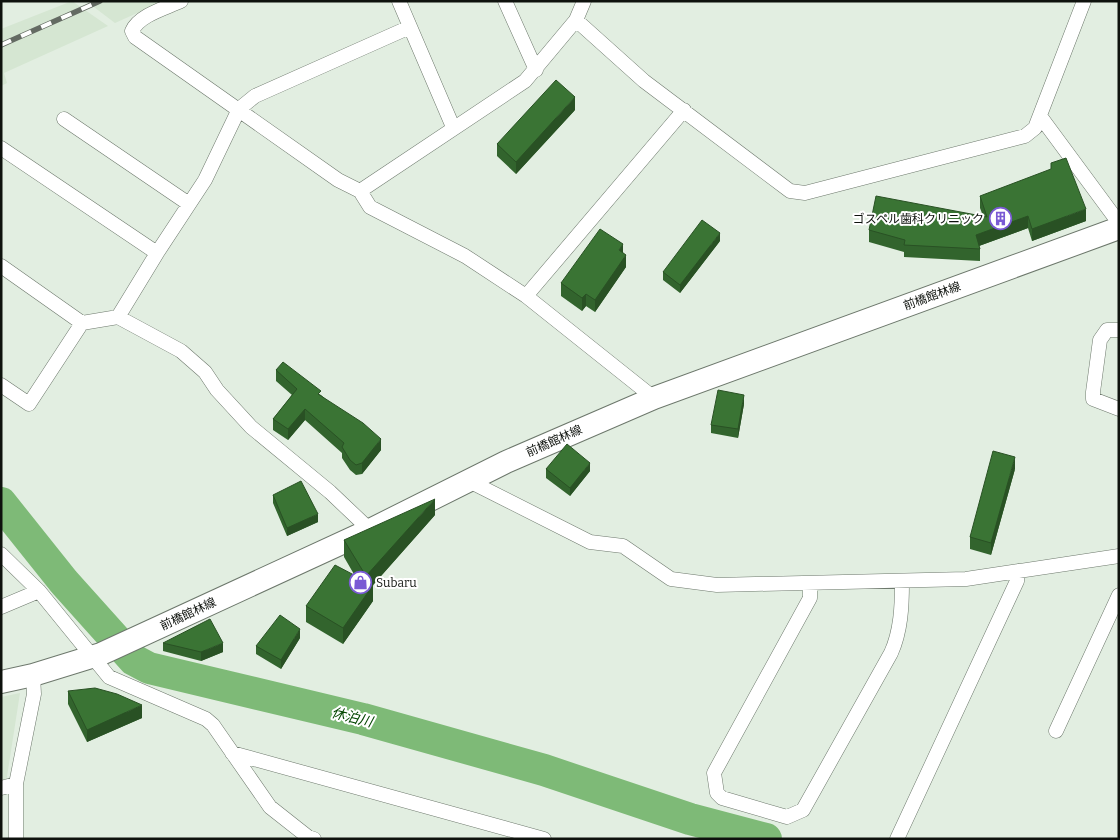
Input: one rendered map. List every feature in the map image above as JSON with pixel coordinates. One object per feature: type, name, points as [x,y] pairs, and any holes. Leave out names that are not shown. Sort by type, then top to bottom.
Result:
[{"type":"main road","name":"前橋館林線","points":[[1,682],[33,675],[97,656],[370,530],[570,433],[654,398],[1119,228]]},
{"type":"street","points":[[181,1],[149,15],[134,25],[132,31],[135,37],[338,180],[360,191],[370,207],[464,256],[526,296],[654,398]]},
{"type":"street","points":[[399,1],[453,127]]},
{"type":"street","points":[[505,1],[536,70]]},
{"type":"street","points":[[360,191],[453,127],[525,81],[576,20],[584,1]]},
{"type":"street","points":[[576,20],[644,81],[790,191],[805,193],[1025,136],[1035,128],[1084,1]]},
{"type":"street","points":[[118,317],[156,253],[205,180],[239,109],[255,96],[410,27]]},
{"type":"street","points":[[526,296],[684,110]]},
{"type":"street","points":[[1040,116],[1119,224]]},
{"type":"street","points":[[64,119],[189,204]]},
{"type":"street","points":[[1,148],[156,253]]},
{"type":"street","points":[[1,266],[82,322],[118,317],[181,351],[206,372],[217,390],[251,427],[330,492],[370,530]]},
{"type":"street","points":[[1,385],[29,404],[82,322]]},
{"type":"street","points":[[1119,330],[1107,330],[1100,340],[1093,392],[1094,399],[1099,403],[1119,409]]},
{"type":"street","points":[[469,481],[590,542],[623,546],[671,579],[717,585],[966,579],[1119,556]]},
{"type":"street","points":[[1,554],[39,591],[97,656],[109,677],[206,719],[270,807],[308,837],[314,839]]},
{"type":"street","points":[[897,839],[1018,581],[1018,571]]},
{"type":"street","points":[[810,584],[810,598],[714,773],[717,793],[722,798],[787,818],[803,810],[891,653],[896,642],[902,608],[902,582]]},
{"type":"street","points":[[1,608],[39,591]]},
{"type":"street","points":[[1056,731],[1119,596]]},
{"type":"street","points":[[16,839],[16,784],[34,694],[33,675]]},
{"type":"street","points":[[232,753],[544,839]]},
{"type":"street","points":[[1,788],[16,784]]},
{"type":"shaded area","points":[[72,1],[108,26],[4,73],[7,83],[1,86],[1,29]]},
{"type":"shaded area","points":[[86,1],[164,1],[115,23]]},
{"type":"shaded area","points":[[20,693],[6,783],[1,784],[1,697]]},
{"type":"building","points":[[556,80],[575,97],[516,162],[497,144]]},
{"type":"building","points":[[1066,158],[1086,209],[1032,229],[1028,216],[976,235],[980,249],[904,245],[905,240],[869,230],[876,196],[987,217],[980,196],[1051,169],[1051,163]]},
{"type":"building","points":[[702,220],[720,233],[680,285],[663,272]]},
{"type":"building","points":[[600,229],[623,244],[619,250],[626,255],[595,300],[586,294],[582,298],[561,283]]},
{"type":"building","points":[[283,362],[321,391],[318,394],[363,423],[381,439],[362,463],[356,465],[350,460],[342,447],[344,443],[305,409],[288,429],[273,419],[297,389],[276,370]]},
{"type":"building","points":[[718,390],[744,395],[738,429],[711,425]]},
{"type":"building","points":[[567,444],[590,463],[570,488],[546,469]]},
{"type":"building","points":[[993,451],[1015,457],[991,543],[970,537]]},
{"type":"building","points":[[301,481],[318,514],[287,528],[273,495]]},
{"type":"building","points":[[435,499],[366,576],[344,540]]},
{"type":"building","points":[[335,565],[373,585],[343,628],[306,606]]},
{"type":"building","points":[[280,615],[300,629],[281,660],[256,646]]},
{"type":"building","points":[[210,619],[223,643],[201,652],[163,643]]},
{"type":"building","points":[[95,688],[117,694],[142,705],[87,730],[68,691]]},
{"type":"waterway","name":"休泊川","points":[[1,503],[64,582],[134,660],[149,668],[363,719],[544,770],[690,819],[766,839]]},
{"type":"railway","points":[[1,45],[100,1]]},
{"type":"place","name":"ゴスペル歯科クリニック","points":[[1000,219]]},
{"type":"place","name":"Subaru","points":[[360,583]]}]
